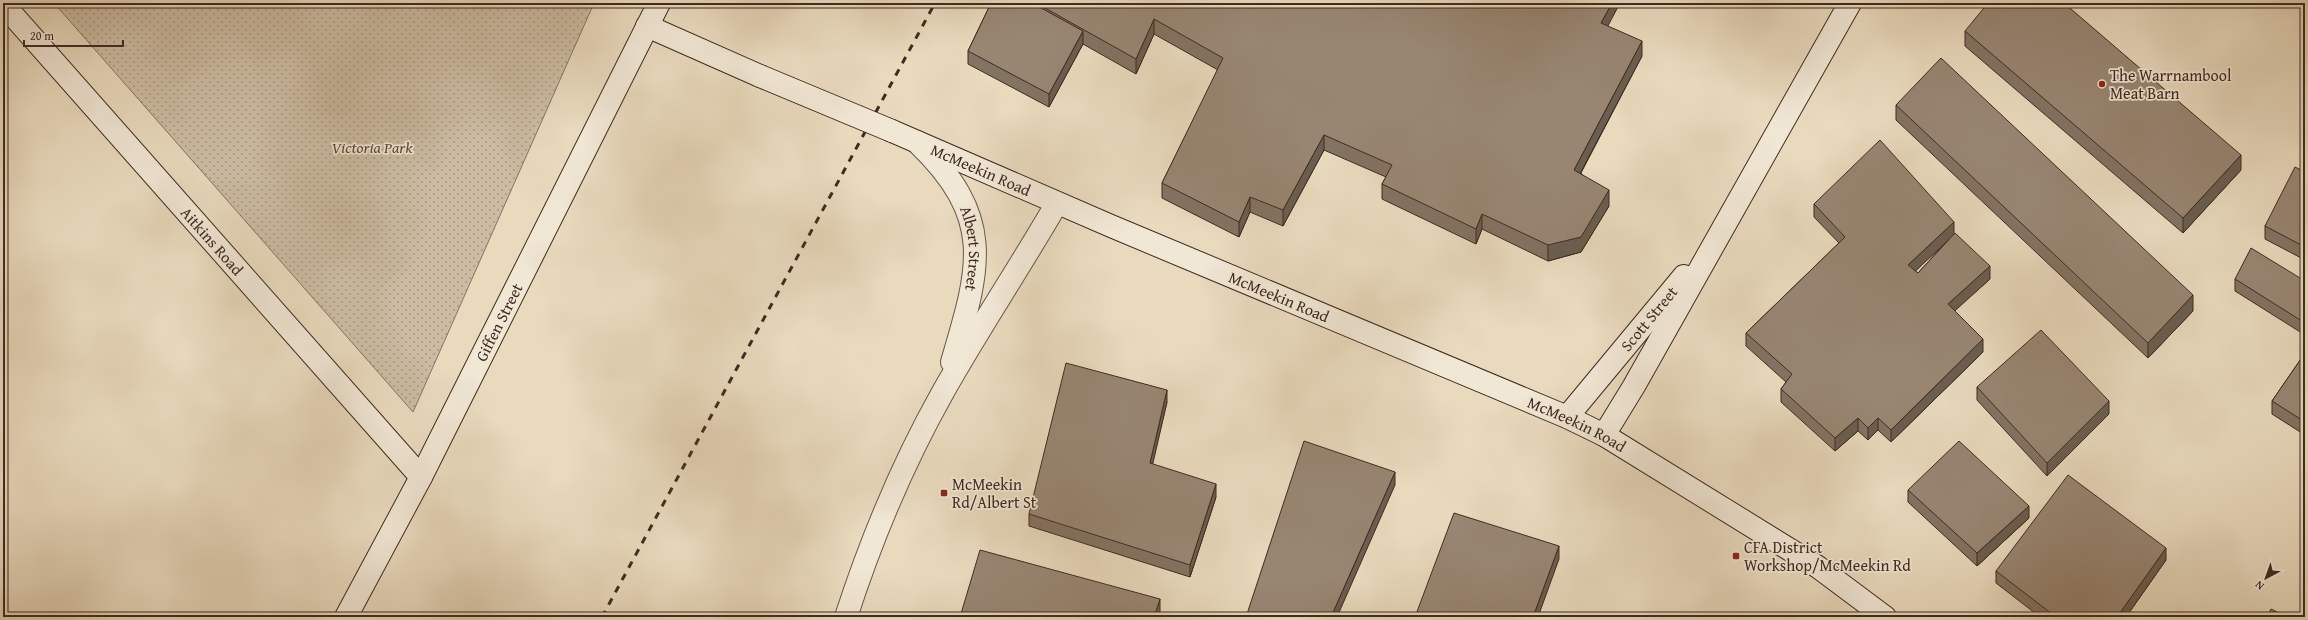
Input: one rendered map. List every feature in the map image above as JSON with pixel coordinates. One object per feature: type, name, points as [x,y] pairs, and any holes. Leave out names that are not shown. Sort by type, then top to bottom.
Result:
[{"type":"street","name":"Giffen Street","points":[[346,617],[421,477],[659,3]]},
{"type":"street","name":"Scott Street","points":[[1604,435],[1634,386],[1850,3]]},
{"type":"street","name":"Aitkins Road","points":[[3,4],[421,477]]},
{"type":"street","name":"McMeekin Road","points":[[647,26],[1057,203],[1567,417],[1604,435],[1818,568],[1885,617]]},
{"type":"street","name":"Albert Street","points":[[916,142],[932,157],[960,196],[974,231],[976,245],[972,284],[943,392]]},
{"type":"street","name":"Albert Street","points":[[846,617],[860,575],[908,460],[943,392],[1057,203]]},
{"type":"street","name":"Scott Street","points":[[1567,417],[1688,272],[1728,218]]},
{"type":"green space","name":"Victoria Park","points":[[54,3],[594,3],[413,412]]},
{"type":"building","points":[[991,3],[1032,3],[1083,31],[1049,94],[968,51]]},
{"type":"building","points":[[1036,3],[1154,3],[1159,6],[1161,3],[1612,3],[1601,23],[1642,41],[1574,170],[1609,190],[1581,237],[1548,245],[1482,214],[1476,229],[1382,184],[1392,165],[1324,135],[1283,210],[1250,197],[1239,222],[1162,183],[1223,58],[1154,19],[1136,59]]},
{"type":"building","points":[[1988,3],[2064,3],[2241,155],[2183,218],[1965,31]]},
{"type":"building","points":[[1941,58],[2193,295],[2148,343],[1896,105]]},
{"type":"building","points":[[1880,140],[1954,222],[1908,265],[1918,273],[1955,233],[1990,266],[1948,304],[1983,339],[1891,430],[1878,418],[1868,428],[1858,418],[1835,438],[1781,389],[1792,374],[1746,333],[1845,237],[1814,204]]},
{"type":"building","points":[[2295,167],[2305,172],[2305,247],[2265,226]]},
{"type":"building","points":[[2251,248],[2305,281],[2305,323],[2235,279]]},
{"type":"building","points":[[2041,330],[2109,401],[2047,463],[1977,387]]},
{"type":"building","points":[[2305,353],[2305,422],[2272,401]]},
{"type":"building","points":[[1066,363],[1167,390],[1150,463],[1216,484],[1190,565],[1029,514]]},
{"type":"building","points":[[1304,441],[1395,472],[1331,617],[1246,617]]},
{"type":"building","points":[[1959,441],[2029,506],[1977,553],[1908,490]]},
{"type":"building","points":[[2068,475],[2166,548],[2117,617],[2056,617],[1996,571]]},
{"type":"building","points":[[1454,513],[1559,546],[1533,617],[1415,617]]},
{"type":"building","points":[[980,550],[1160,599],[1154,617],[960,617]]},
{"type":"building","points":[[2271,609],[2287,617],[2267,617]]},
{"type":"railway","points":[[602,617],[935,3]]},
{"type":"place","name":"The Warrnambool Meat Barn","points":[[2102,84]]},
{"type":"place","name":"McMeekin Rd/Albert St","points":[[944,493]]},
{"type":"place","name":"CFA District Workshop/McMeekin Rd","points":[[1736,556]]}]
